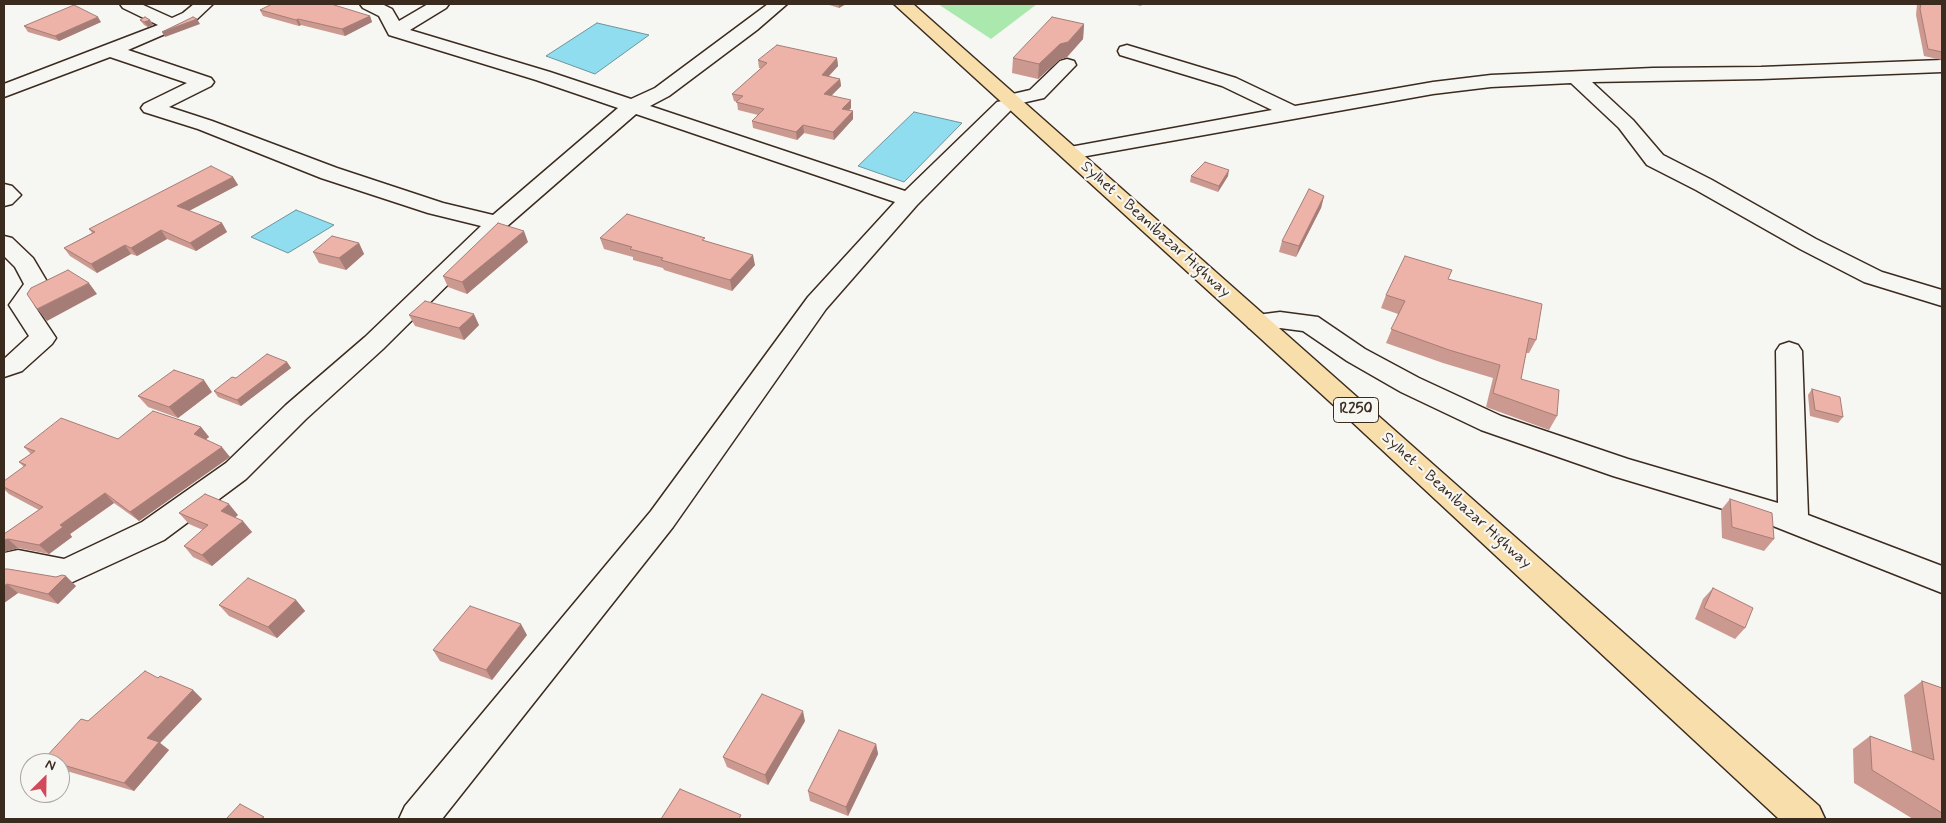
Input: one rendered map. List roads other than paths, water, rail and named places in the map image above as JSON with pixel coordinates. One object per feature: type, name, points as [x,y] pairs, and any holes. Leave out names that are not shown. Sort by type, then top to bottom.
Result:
[{"type":"main road","name":"Sylhet - Beanibazar Highway","points":[[891,4],[1007,103],[1070,153],[1806,819]]},
{"type":"main road","name":"Sylhet - Beanibazar Highway","points":[[903,4],[1349,421],[1780,819]]},
{"type":"street","points":[[129,4],[173,25]]},
{"type":"street","points":[[4,90],[146,37],[189,16],[204,4]]},
{"type":"street","points":[[369,4],[386,13],[395,31],[633,106],[909,200]]},
{"type":"street","points":[[395,31],[440,4]]},
{"type":"street","points":[[4,566],[18,563],[66,572],[153,531],[236,472],[296,412],[374,343],[497,223],[633,106],[669,87],[752,26],[778,4]]},
{"type":"street","points":[[108,50],[204,82],[151,108],[205,125],[329,173],[436,208],[497,223]]},
{"type":"street","points":[[1127,52],[1229,82],[1293,112]]},
{"type":"street","points":[[418,819],[662,519],[817,303],[909,200],[1007,103],[1037,94],[1067,65]]},
{"type":"street","points":[[1070,153],[1433,88],[1491,81],[1653,74],[1761,73],[1942,66]]},
{"type":"street","points":[[1575,77],[1626,124],[1655,160],[1704,184],[1808,244],[1873,277],[1942,298]]},
{"type":"street","points":[[4,191],[10,195],[4,200]]},
{"type":"street","points":[[4,243],[25,263],[37,285],[21,305],[43,338],[14,365],[4,368]]},
{"type":"street","points":[[1258,322],[1280,320],[1308,323],[1356,354],[1410,385],[1491,423],[1623,468],[1762,509],[1942,580]]},
{"type":"street","points":[[1789,351],[1793,521]]},
{"type":"water","points":[[597,23],[649,35],[595,74],[546,56]]},
{"type":"water","points":[[914,112],[962,123],[904,182],[858,166]]},
{"type":"water","points":[[296,210],[334,225],[288,253],[251,237]]}]
